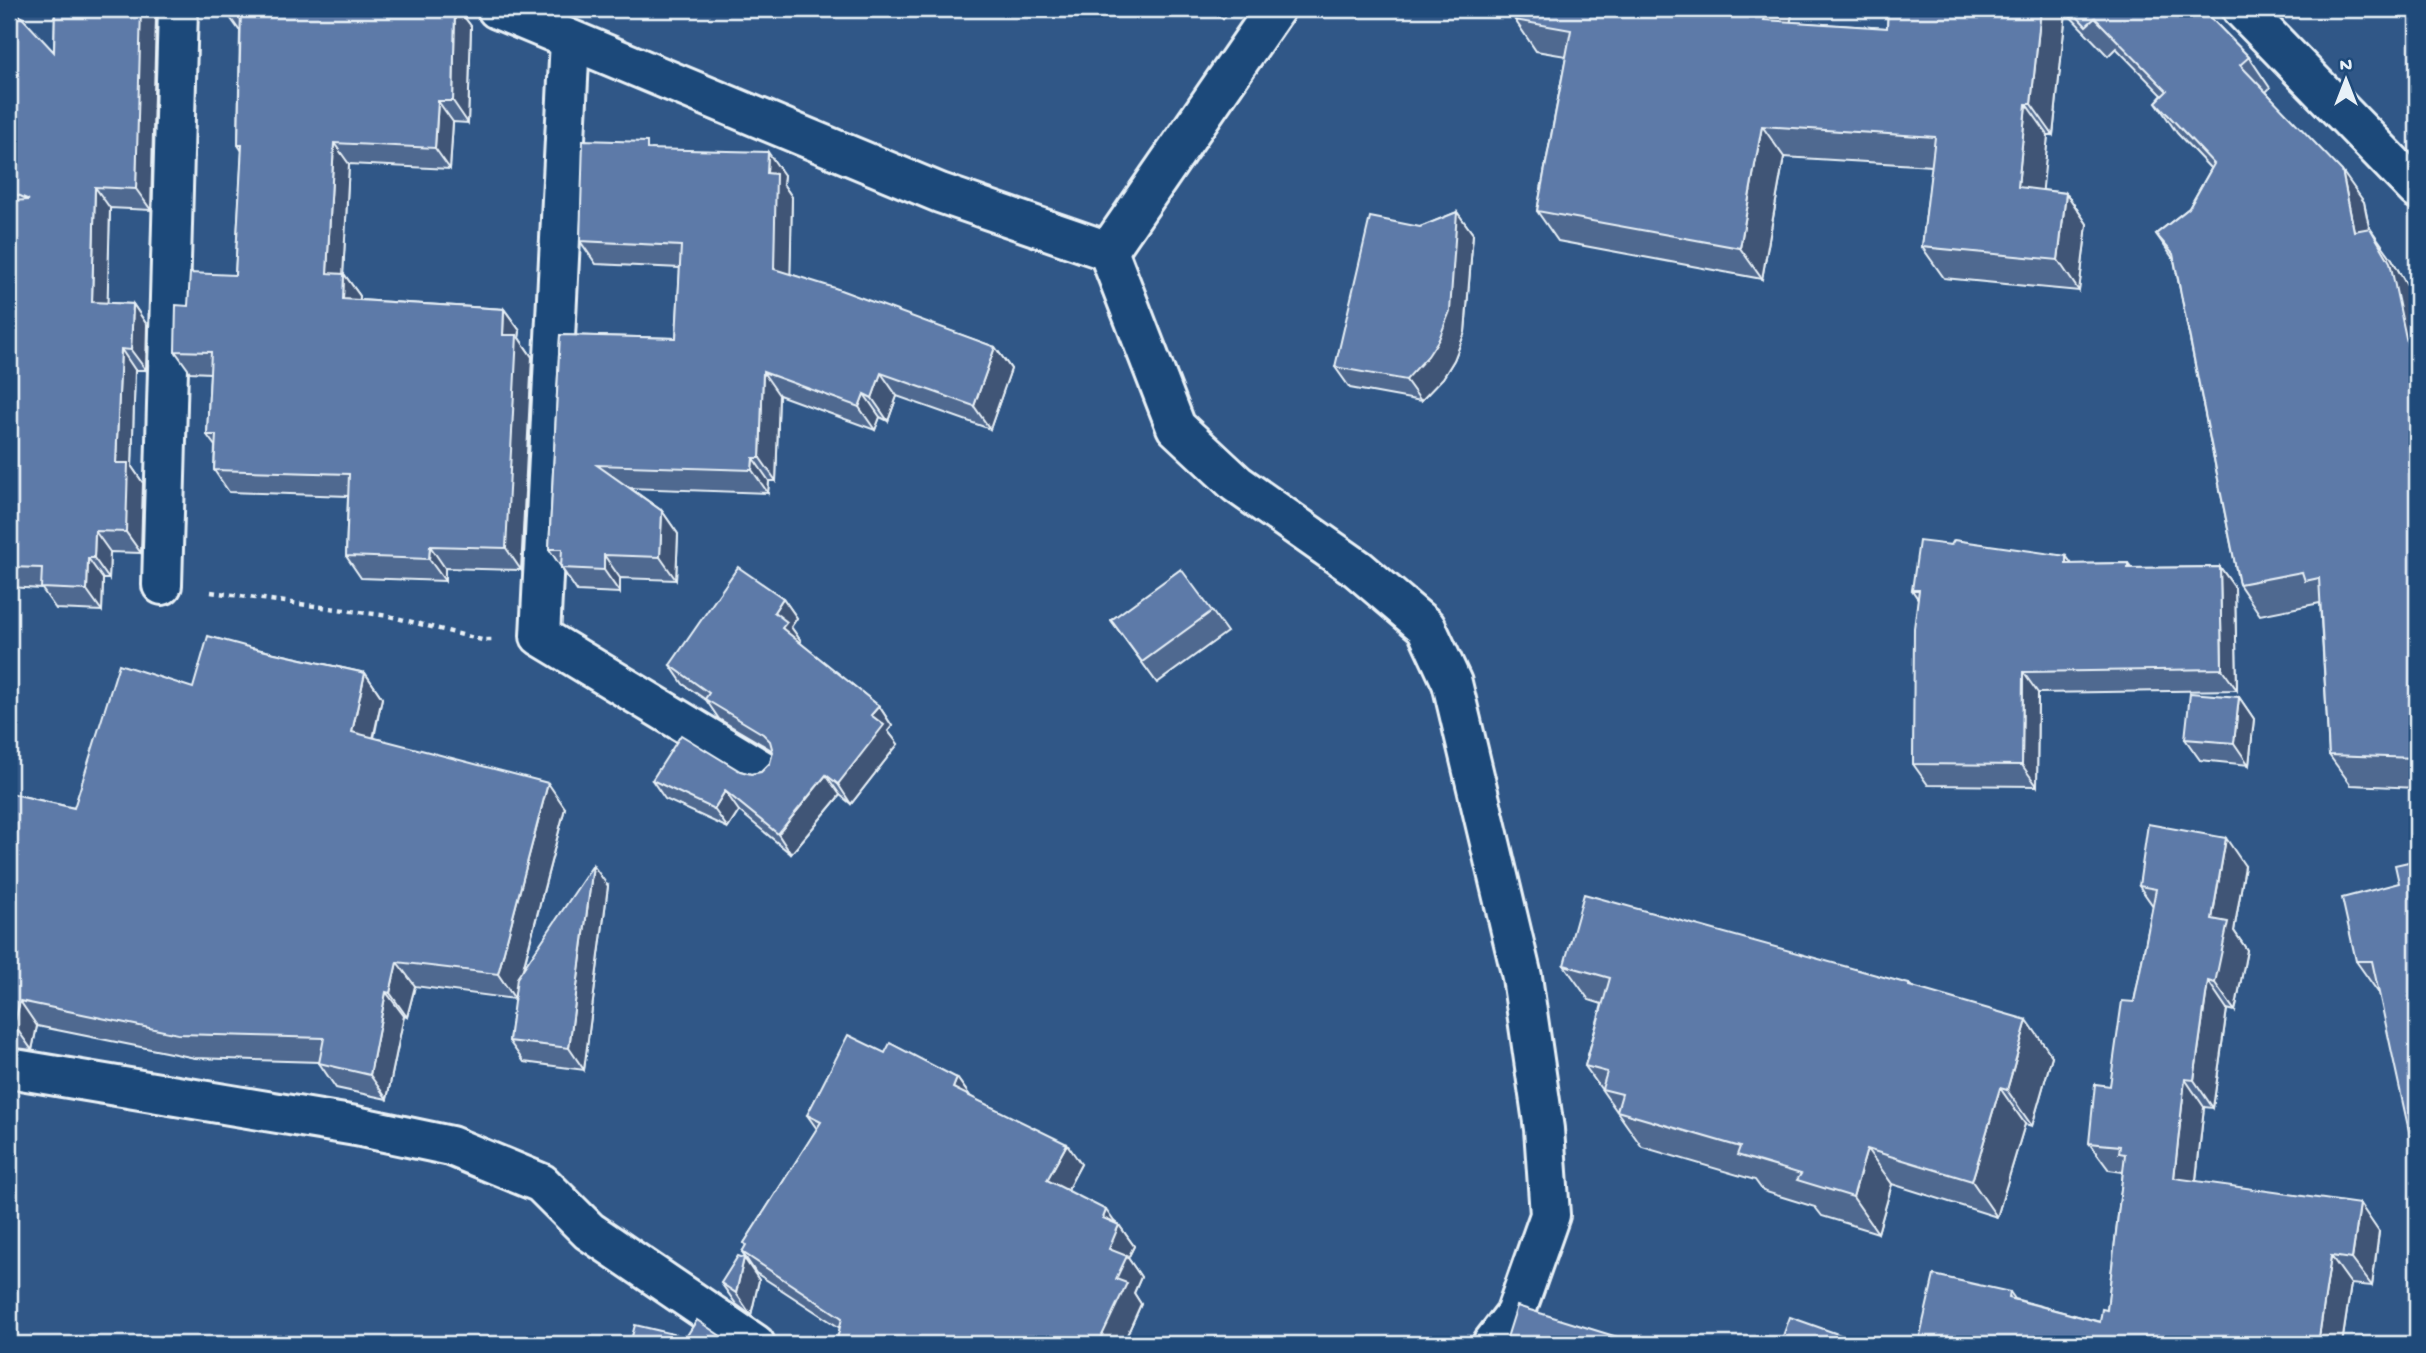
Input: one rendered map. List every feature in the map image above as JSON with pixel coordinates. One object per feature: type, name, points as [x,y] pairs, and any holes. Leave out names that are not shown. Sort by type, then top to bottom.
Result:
[{"type":"street","points":[[162,585],[178,9]]},
{"type":"street","points":[[497,9],[940,193],[1108,251],[1176,427],[1237,484],[1358,569],[1426,627],[1452,682],[1522,977],[1544,1129],[1550,1215],[1515,1314],[1492,1344]]},
{"type":"street","points":[[1108,251],[1275,9]]},
{"type":"street","points":[[2242,9],[2417,189]]},
{"type":"street","points":[[570,40],[540,636],[765,772]]},
{"type":"street","points":[[9,1068],[356,1126],[451,1146],[541,1183],[589,1231],[755,1344]]},
{"type":"path","points":[[162,585],[389,616],[482,640],[540,636]]},
{"type":"building","points":[[9,9],[14,9],[54,52],[55,9],[141,9],[136,189],[95,187],[92,302],[133,304],[131,350],[121,349],[116,463],[128,463],[126,532],[95,531],[94,558],[88,558],[87,590],[41,588],[42,568],[9,567],[9,201],[29,200],[9,191]]},
{"type":"building","points":[[241,9],[455,9],[453,101],[438,101],[435,148],[334,143],[327,273],[344,274],[343,299],[504,309],[503,335],[517,335],[506,548],[430,546],[429,559],[346,556],[349,474],[214,470],[216,435],[207,435],[211,352],[175,351],[176,305],[188,306],[190,273],[235,275],[242,145],[238,145]]},
{"type":"building","points":[[1517,9],[1766,9],[1764,20],[1887,28],[1888,9],[2041,9],[2031,104],[2026,104],[2018,187],[2066,193],[2058,260],[1922,247],[1935,137],[1762,126],[1740,248],[1537,211],[1571,30],[1515,20]]},
{"type":"building","points":[[2070,9],[2202,9],[2249,57],[2240,65],[2342,171],[2354,231],[2370,228],[2390,262],[2417,390],[2417,768],[2416,758],[2329,755],[2319,578],[2305,581],[2302,572],[2239,584],[2173,254],[2156,234],[2189,208],[2214,164],[2156,102],[2167,91],[2095,18],[2086,26]]},
{"type":"building","points":[[583,140],[647,142],[647,149],[768,152],[767,173],[776,174],[774,269],[835,288],[995,347],[974,406],[881,373],[872,398],[864,394],[859,407],[763,372],[760,458],[753,458],[752,470],[597,465],[662,511],[660,557],[604,555],[604,570],[561,568],[562,549],[549,549],[560,335],[676,338],[681,246],[580,241]]},
{"type":"building","points":[[1457,212],[1450,311],[1439,339],[1428,356],[1406,380],[1335,367],[1370,217],[1420,227]]},
{"type":"building","points":[[1954,540],[2066,556],[2066,564],[2128,563],[2128,568],[2220,567],[2222,669],[2023,672],[2022,765],[1913,764],[1914,628],[1919,590],[1912,590],[1919,541],[1951,545]]},
{"type":"building","points":[[738,567],[783,598],[774,612],[787,622],[782,628],[879,706],[871,715],[884,725],[838,784],[826,775],[778,834],[725,791],[714,809],[652,780],[681,735],[740,771],[751,774],[761,772],[770,763],[773,752],[770,741],[763,734],[705,699],[709,693],[670,665]]},
{"type":"building","points":[[1181,569],[1212,611],[1142,662],[1111,620]]},
{"type":"building","points":[[208,636],[365,673],[352,732],[548,783],[498,974],[397,962],[390,993],[386,992],[370,1075],[319,1063],[324,1038],[178,1034],[20,1001],[14,1025],[9,1024],[9,793],[74,808],[119,664],[193,688]]},
{"type":"building","points":[[2190,693],[2239,697],[2234,743],[2185,739]]},
{"type":"building","points":[[2148,824],[2226,838],[2212,919],[2228,922],[2215,983],[2208,981],[2194,1080],[2185,1079],[2174,1178],[2360,1204],[2352,1259],[2331,1256],[2318,1344],[1918,1344],[1934,1275],[2010,1292],[2009,1298],[2100,1322],[2102,1309],[2107,1310],[2125,1154],[2119,1153],[2120,1146],[2089,1143],[2095,1084],[2110,1086],[2122,1001],[2134,1002],[2156,889],[2139,886]]},
{"type":"building","points":[[2417,860],[2417,1168],[2372,961],[2356,961],[2342,898],[2399,883],[2395,865]]},
{"type":"building","points":[[593,865],[569,1048],[509,1041],[517,978]]},
{"type":"building","points":[[1584,894],[1909,984],[2027,1020],[2007,1090],[2000,1088],[1972,1181],[1867,1149],[1853,1197],[1797,1180],[1801,1174],[1737,1155],[1740,1147],[1617,1111],[1622,1094],[1602,1089],[1607,1072],[1585,1066],[1610,978],[1564,965]]},
{"type":"building","points":[[848,1035],[885,1053],[890,1043],[957,1078],[953,1088],[1067,1144],[1047,1180],[1106,1210],[1103,1218],[1119,1225],[1109,1249],[1127,1256],[1116,1279],[1127,1283],[1098,1344],[836,1344],[842,1318],[742,1252],[746,1245],[744,1243],[821,1122],[807,1115]]},
{"type":"building","points":[[738,1256],[744,1258],[736,1293],[721,1283]]},
{"type":"building","points":[[1517,1306],[1640,1344],[1505,1344]]},
{"type":"building","points":[[1790,1317],[1866,1344],[1780,1344]]},
{"type":"building","points":[[697,1320],[725,1339],[724,1344],[630,1344],[635,1325],[686,1337]]},
{"type":"building","points":[[9,1338],[59,1344],[9,1344]]}]
